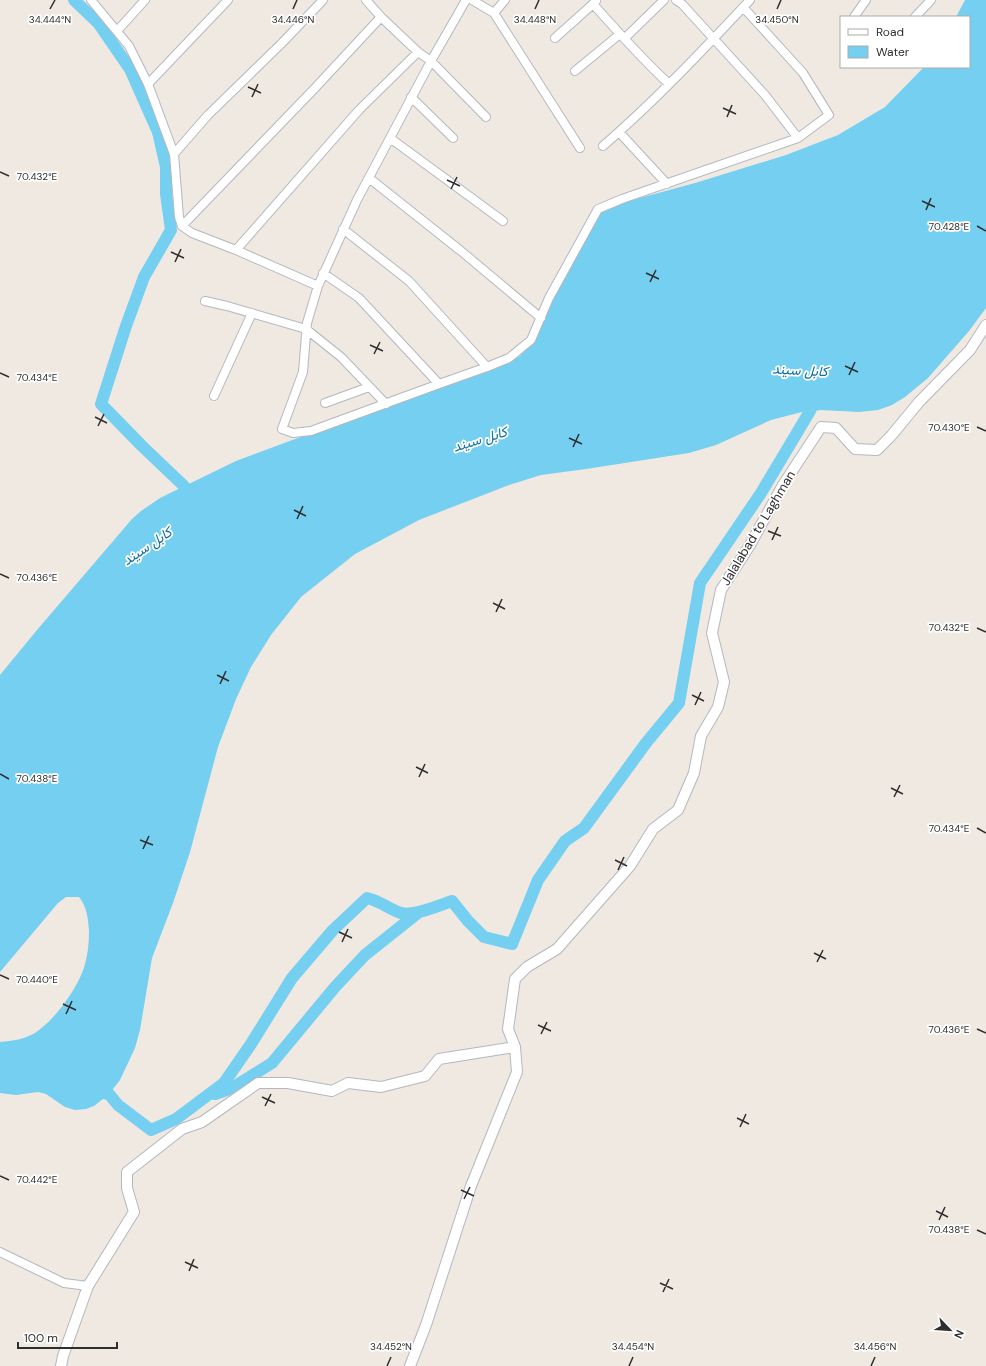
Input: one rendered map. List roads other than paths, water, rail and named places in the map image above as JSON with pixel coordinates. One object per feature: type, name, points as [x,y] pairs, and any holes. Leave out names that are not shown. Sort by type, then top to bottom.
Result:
[{"type":"street","points":[[91,0],[129,46],[148,84],[174,154],[179,217],[182,226],[192,233],[236,250],[318,286]]},
{"type":"street","points":[[117,31],[145,0]]},
{"type":"street","points":[[148,84],[228,0]]},
{"type":"street","points":[[174,154],[208,115],[282,43],[323,0]]},
{"type":"street","points":[[366,0],[381,17],[418,52],[431,61],[486,117]]},
{"type":"street","points":[[466,0],[411,97],[343,229],[323,273],[307,323],[303,372],[282,429],[293,433],[311,431],[509,358],[531,340],[549,298],[598,209],[622,199],[798,138],[829,115],[803,73],[743,7]]},
{"type":"street","points":[[472,0],[494,13],[580,148]]},
{"type":"street","points":[[494,13],[505,0]]},
{"type":"street","points":[[575,71],[623,36],[664,0]]},
{"type":"street","points":[[603,146],[669,84],[750,0]]},
{"type":"street","points":[[855,16],[866,0]]},
{"type":"street","points":[[916,16],[931,0]]},
{"type":"street","points":[[555,38],[595,1],[645,62],[669,84]]},
{"type":"street","points":[[681,1],[765,94],[798,138]]},
{"type":"street","points":[[182,226],[381,17]]},
{"type":"street","points":[[236,250],[359,110],[418,52]]},
{"type":"street","points":[[411,97],[453,138]]},
{"type":"street","points":[[619,132],[667,184]]},
{"type":"street","points":[[390,138],[502,221]]},
{"type":"street","points":[[369,178],[461,251],[541,318]]},
{"type":"street","points":[[343,229],[409,281],[486,367]]},
{"type":"street","points":[[323,273],[359,298],[439,384]]},
{"type":"street","points":[[205,301],[306,329],[341,357],[386,404]]},
{"type":"street","points":[[214,396],[252,313]]},
{"type":"street","name":"Jalalabad to Laghman","points":[[410,1366],[426,1325],[471,1186],[517,1072],[516,1048],[508,1029],[515,980],[527,967],[557,949],[630,866],[653,829],[678,810],[694,773],[701,736],[718,707],[724,682],[712,633],[721,590],[750,546],[782,485],[821,427],[836,428],[855,449],[877,450],[891,436],[919,402],[970,350],[986,325]]},
{"type":"street","points":[[324,403],[369,386]]},
{"type":"street","points":[[61,1366],[63,1356],[88,1286],[134,1212],[126,1188],[127,1172],[182,1129],[202,1122],[258,1083],[288,1083],[332,1091],[348,1083],[381,1087],[425,1076],[439,1059],[516,1048]]},
{"type":"street","points":[[0,1252],[64,1282],[88,1286]]},
{"type":"water","name":"کابل سيند","points":[[965,0],[986,0],[986,308],[969,331],[928,378],[905,397],[892,405],[878,410],[859,412],[821,410],[802,412],[771,420],[716,445],[689,453],[541,475],[509,485],[419,520],[355,554],[301,597],[271,635],[251,667],[236,699],[218,747],[190,852],[173,903],[152,958],[140,1030],[135,1048],[120,1080],[109,1094],[94,1106],[86,1109],[75,1110],[65,1107],[46,1094],[38,1092],[16,1095],[0,1093],[0,1042],[27,1037],[35,1033],[58,1012],[72,993],[82,973],[88,952],[89,931],[87,913],[82,901],[79,897],[66,897],[58,903],[0,972],[0,675],[132,519],[160,498],[236,461],[325,428],[492,370],[520,356],[537,335],[554,297],[602,211],[610,206],[695,183],[786,155],[838,135],[885,107],[923,68],[970,68],[970,16],[957,16]]},
{"type":"waterway","points":[[74,0],[99,24],[130,69],[158,132],[166,167],[166,194],[171,230],[144,277],[126,326],[101,404],[184,486],[186,502]]},
{"type":"waterway","points":[[93,1091],[109,1094],[118,1105],[151,1130],[176,1119],[224,1083],[251,1044],[292,978],[333,930],[367,898],[406,914],[426,910],[452,901],[468,921],[484,937],[512,944],[538,880],[565,841],[584,828],[646,743],[679,703],[700,583],[761,493],[810,411],[816,397]]},
{"type":"waterway","points":[[215,1094],[232,1088],[272,1063],[335,987],[365,955],[419,912]]}]
